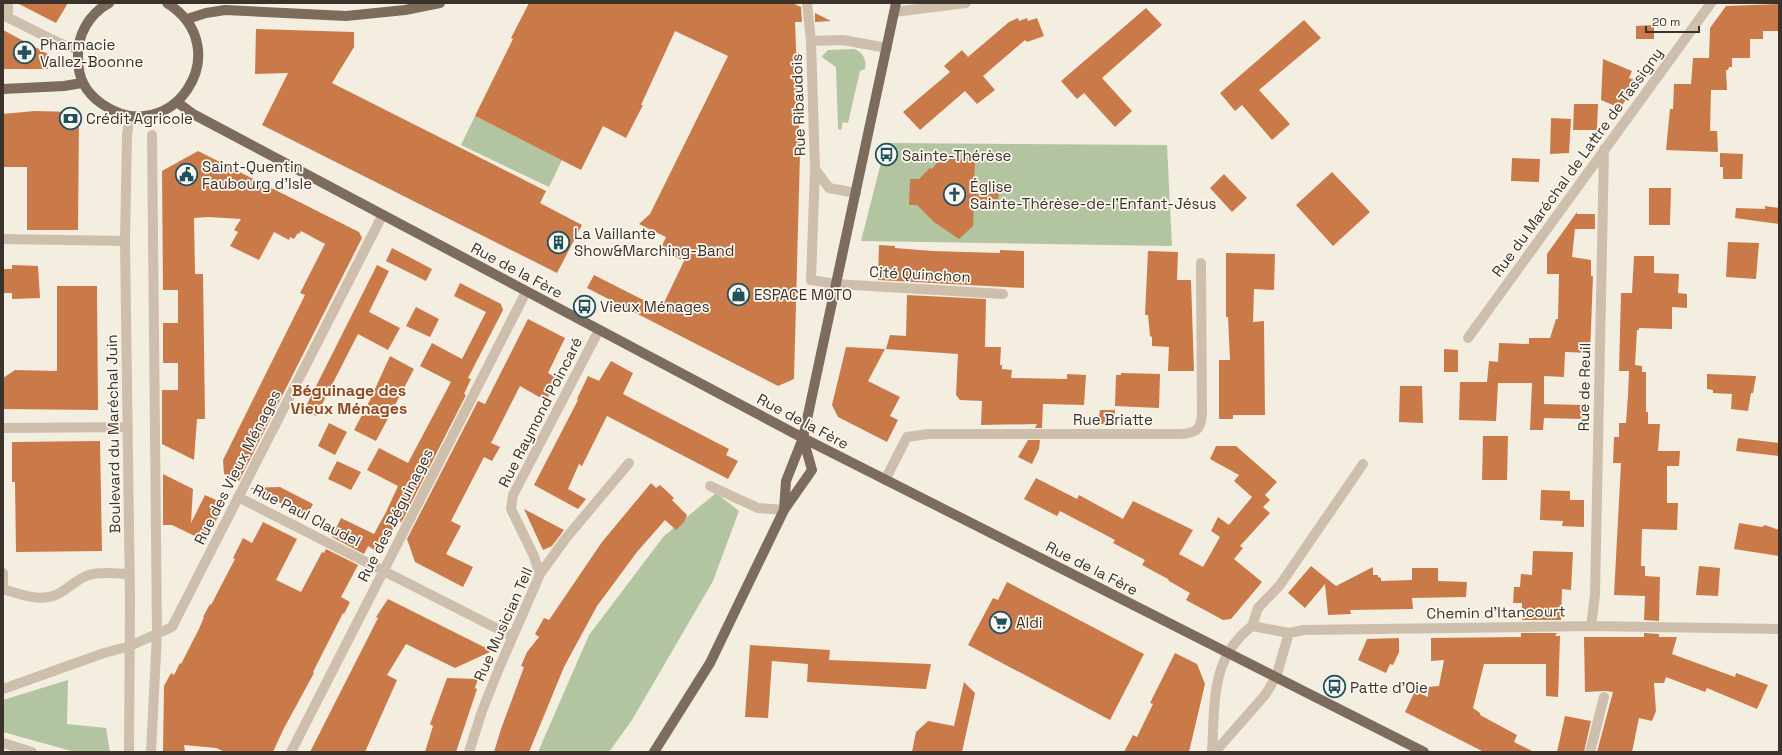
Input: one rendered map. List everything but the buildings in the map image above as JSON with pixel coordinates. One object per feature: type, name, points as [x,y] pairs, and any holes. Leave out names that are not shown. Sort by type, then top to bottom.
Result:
[{"type":"main road","points":[[109,3],[102,7],[90,19],[82,33],[78,49],[78,67],[82,83],[96,100],[111,111],[130,116],[146,116],[161,112],[177,102],[186,93],[194,79],[198,64],[198,48],[194,33],[187,20],[176,9],[167,3]]},
{"type":"main road","points":[[187,20],[206,13],[259,7],[346,16],[405,6],[440,3]]},
{"type":"main road","points":[[784,510],[786,481],[803,438],[895,8]]},
{"type":"main road","points":[[3,89],[64,86],[82,83]]},
{"type":"main road","name":"Rue de la Fère","points":[[177,102],[192,114],[382,216],[803,438],[1424,752]]},
{"type":"main road","points":[[654,752],[710,663],[784,510],[812,470],[803,438]]},
{"type":"street","points":[[8,3],[5,16],[59,43],[78,49]]},
{"type":"street","name":"Rue Ribaudois","points":[[807,3],[811,41],[815,169],[811,280],[836,284]]},
{"type":"street","points":[[895,8],[966,3]]},
{"type":"street","name":"Rue du Maréchal de Lattre de Tassigny","points":[[1468,338],[1711,3]]},
{"type":"street","name":"Rue Ribaudois","points":[[811,41],[843,40],[887,48]]},
{"type":"street","name":"Boulevard du Maréchal Juin","points":[[129,752],[130,574],[125,241],[127,135],[130,116]]},
{"type":"street","points":[[151,752],[157,634],[152,135]]},
{"type":"street","name":"Rue de Reuil","points":[[1591,626],[1595,595],[1604,149]]},
{"type":"street","name":"Rue Ribaudois","points":[[815,169],[829,188],[856,193]]},
{"type":"street","name":"Rue des Vieux Ménages","points":[[3,689],[104,653],[130,646],[172,627],[382,216]]},
{"type":"street","points":[[3,239],[125,241]]},
{"type":"street","name":"Rue Briatte","points":[[885,480],[907,437],[928,434],[1194,433],[1202,422],[1201,263]]},
{"type":"street","name":"Cité Quinchon","points":[[836,284],[1003,294]]},
{"type":"street","name":"Rue des Béguinages","points":[[291,752],[526,292]]},
{"type":"street","name":"Rue Raymond Poincaré","points":[[540,574],[533,554],[511,509],[513,495],[599,330]]},
{"type":"street","points":[[3,428],[128,428]]},
{"type":"street","name":"Rue Musician Tell","points":[[469,752],[482,711],[512,636],[528,606],[540,574],[566,538],[629,463]]},
{"type":"street","points":[[1212,752],[1217,677],[1227,653],[1235,641],[1252,626],[1258,608],[1280,585],[1363,464]]},
{"type":"street","points":[[710,486],[758,508],[784,510]]},
{"type":"street","name":"Rue Paul Claudel","points":[[238,497],[512,636]]},
{"type":"street","points":[[3,573],[3,585]]},
{"type":"street","points":[[3,589],[30,597],[46,597],[61,592],[73,583],[92,574],[130,574]]},
{"type":"street","name":"Chemin d'Itancourt","points":[[1252,626],[1290,633],[1304,630],[1591,626],[1779,629]]},
{"type":"street","points":[[1215,752],[1256,706],[1276,677],[1290,633]]},
{"type":"street","points":[[1590,752],[1604,697]]},
{"type":"street","points":[[3,743],[32,752]]},
{"type":"green space","points":[[854,49],[860,52],[864,57],[865,69],[860,71],[848,123],[843,122],[841,130],[838,129],[836,67],[822,56],[828,50]]},
{"type":"green space","points":[[475,116],[562,160],[549,187],[461,145]]},
{"type":"green space","points":[[886,143],[1167,145],[1172,246],[861,241]]},
{"type":"green space","points":[[716,493],[739,511],[713,581],[632,720],[609,752],[538,752],[589,635],[664,536]]},
{"type":"green space","points":[[68,680],[67,724],[106,728],[110,752],[75,752],[3,732],[3,700]]},
{"type":"place","name":"Pharmacie Vallez-Boonne","points":[[24,53]]},
{"type":"place","name":"Crédit Agricole","points":[[71,118]]},
{"type":"place","name":"Sainte-Thérèse","points":[[887,155]]},
{"type":"place","name":"Saint-Quentin Faubourg d'Isle","points":[[186,175]]},
{"type":"place","name":"Église Sainte-Thérèse-de-l'Enfant-Jésus","points":[[954,195]]},
{"type":"place","name":"La Vaillante Show&Marching-Band","points":[[559,242]]},
{"type":"place","name":"ESPACE MOTO","points":[[738,294]]},
{"type":"place","name":"Vieux Ménages","points":[[584,306]]},
{"type":"place","name":"Aldi","points":[[1000,622]]},
{"type":"place","name":"Patte d'Oie","points":[[1334,687]]},
{"type":"district","name":"Béguinage des Vieux Ménages","points":[[349,399]]}]
